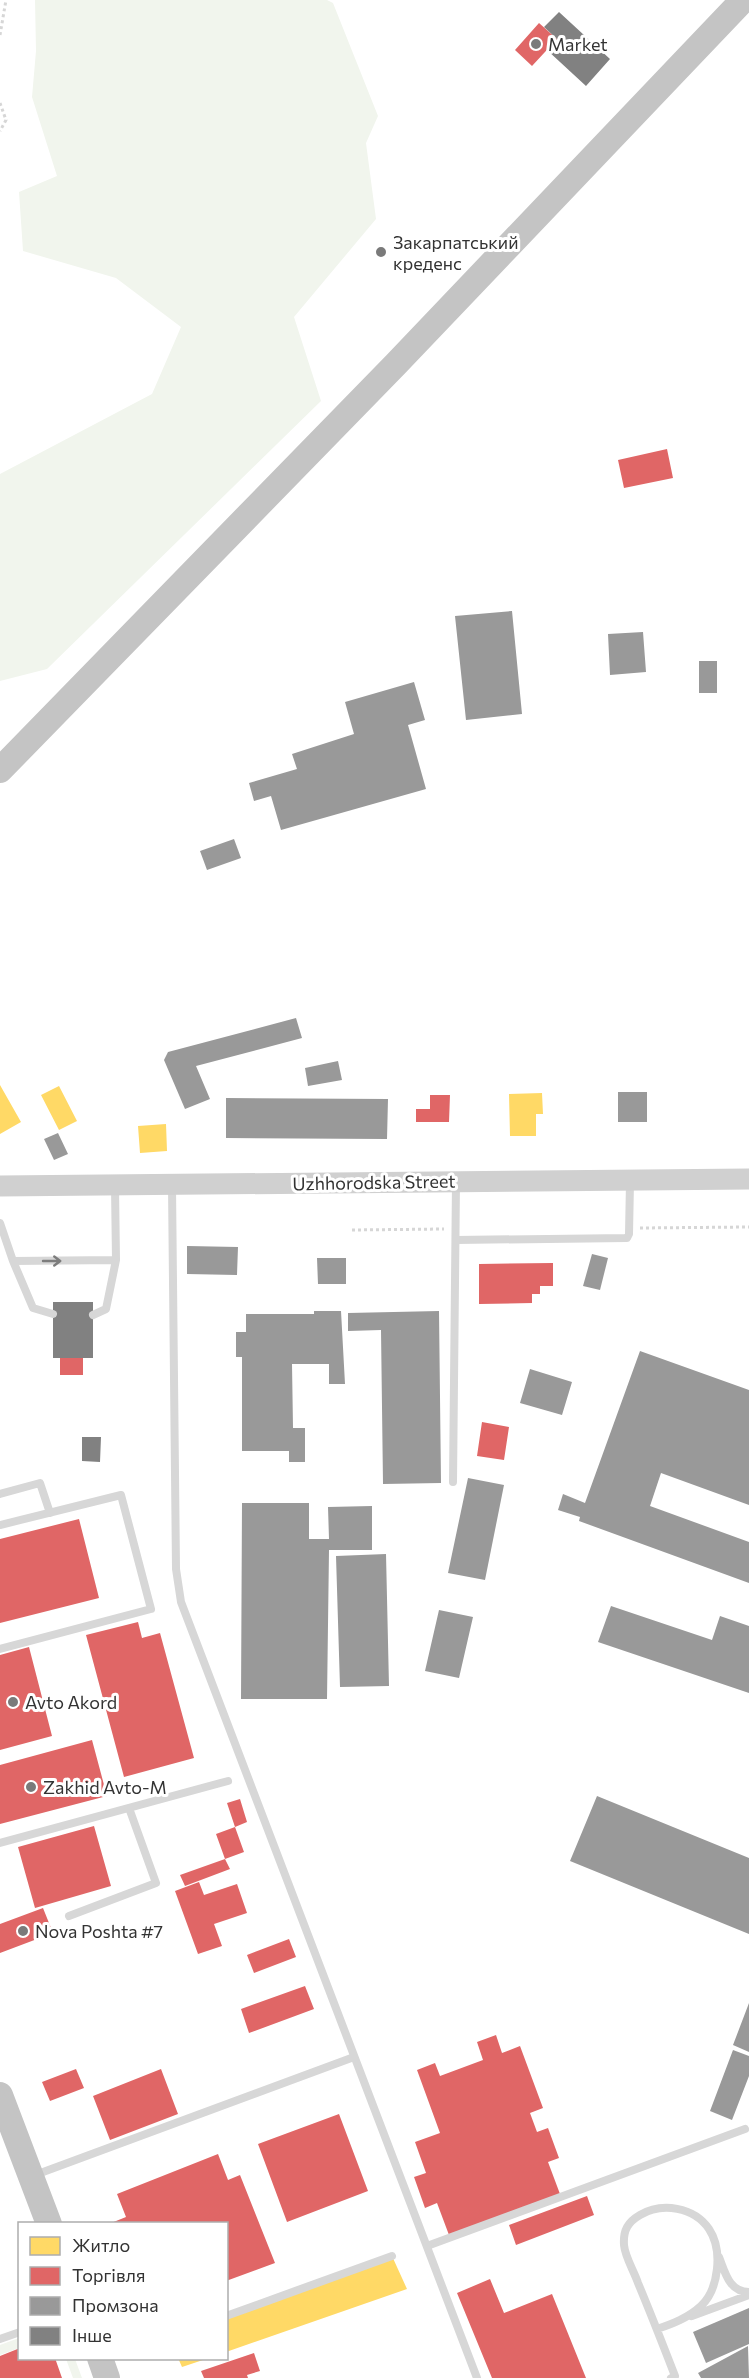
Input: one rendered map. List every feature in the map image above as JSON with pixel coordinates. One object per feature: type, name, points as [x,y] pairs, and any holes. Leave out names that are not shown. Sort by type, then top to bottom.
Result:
[{"type":"highway","points":[[0,770],[396,364],[743,0]]},
{"type":"highway","points":[[0,2096],[49,2222]]},
{"type":"main road","name":"Uzhhorodska Street","points":[[0,1186],[749,1179]]},
{"type":"lane","points":[[456,1240],[627,1238],[630,1180]]},
{"type":"lane","points":[[453,1482],[456,1181]]},
{"type":"lane","points":[[172,1185],[176,1569],[181,1602],[477,2378]]},
{"type":"lane","points":[[93,1315],[106,1309],[116,1260],[115,1186]]},
{"type":"lane","points":[[0,1222],[13,1261],[33,1308],[53,1314]]},
{"type":"lane","points":[[13,1261],[116,1260]]},
{"type":"lane","points":[[0,1494],[40,1483],[50,1513]]},
{"type":"lane","points":[[0,1525],[121,1495],[151,1609],[0,1649]]},
{"type":"lane","points":[[0,1843],[228,1781]]},
{"type":"lane","points":[[69,1916],[156,1883],[129,1808]]},
{"type":"lane","points":[[31,2177],[354,2057]]},
{"type":"lane","points":[[427,2246],[745,2129]]},
{"type":"lane","points":[[671,2378],[675,2376],[624,2248],[625,2231],[629,2222],[657,2207],[683,2210],[696,2217],[709,2229],[729,2282],[735,2289],[749,2293]]},
{"type":"lane","points":[[677,2322],[702,2305],[711,2291],[716,2277],[717,2259],[713,2241]]},
{"type":"lane","points":[[228,2315],[392,2256]]},
{"type":"lane","points":[[657,2330],[749,2293]]},
{"type":"lane","points":[[0,2339],[18,2333]]},
{"type":"path","points":[[0,35],[6,0]]},
{"type":"path","points":[[0,103],[6,120],[0,131]]},
{"type":"shaded area","points":[[35,0],[327,0],[333,3],[378,116],[366,143],[376,219],[294,317],[321,401],[47,669],[0,681],[0,474],[152,394],[181,327],[116,278],[23,251],[19,192],[57,176],[32,97],[36,51]]},
{"type":"shaded area","points":[[18,2338],[18,2348],[0,2355],[0,2345]]},
{"type":"shaded area","points":[[66,2360],[75,2360],[82,2378],[73,2378]]},
{"type":"building: Житло","points":[[0,1085],[21,1122],[0,1134]]},
{"type":"building: Житло","points":[[59,1086],[77,1121],[59,1130],[41,1095]]},
{"type":"building: Житло","points":[[542,1093],[543,1114],[536,1114],[536,1136],[510,1136],[509,1094]]},
{"type":"building: Житло","points":[[166,1124],[167,1151],[140,1153],[138,1126]]},
{"type":"building: Житло","points":[[392,2256],[407,2289],[228,2351],[228,2315]]},
{"type":"building: Житло","points":[[179,2360],[203,2360],[182,2367]]},
{"type":"building: Торгівля","name":"Market","points":[[539,23],[557,39],[532,66],[515,50]]},
{"type":"building: Торгівля","points":[[667,449],[673,478],[624,488],[618,460]]},
{"type":"building: Торгівля","points":[[430,1095],[450,1095],[449,1122],[416,1122],[416,1109],[430,1109]]},
{"type":"building: Торгівля","points":[[553,1263],[553,1286],[540,1286],[540,1294],[532,1294],[532,1303],[479,1304],[479,1264]]},
{"type":"building: Торгівля","points":[[60,1358],[83,1358],[83,1375],[60,1375]]},
{"type":"building: Торгівля","points":[[482,1422],[509,1427],[504,1460],[477,1456]]},
{"type":"building: Торгівля","points":[[79,1519],[99,1598],[0,1623],[0,1539]]},
{"type":"building: Торгівля","points":[[138,1622],[142,1638],[160,1633],[194,1758],[124,1777],[86,1635]]},
{"type":"building: Торгівля","points":[[29,1647],[52,1736],[0,1750],[0,1655]]},
{"type":"building: Торгівля","points":[[92,1740],[107,1796],[0,1824],[0,1765]]},
{"type":"building: Торгівля","points":[[240,1799],[247,1822],[235,1827],[227,1803]]},
{"type":"building: Торгівля","points":[[94,1826],[111,1886],[35,1908],[18,1847]]},
{"type":"building: Торгівля","points":[[235,1827],[244,1852],[225,1859],[216,1834]]},
{"type":"building: Торгівля","points":[[225,1859],[230,1869],[185,1886],[180,1875]]},
{"type":"building: Торгівля","points":[[199,1882],[204,1895],[237,1884],[247,1913],[214,1924],[222,1946],[198,1954],[175,1891]]},
{"type":"building: Торгівля","points":[[43,1908],[53,1933],[0,1953],[0,1924]]},
{"type":"building: Торгівля","points":[[289,1939],[296,1957],[254,1973],[247,1955]]},
{"type":"building: Торгівля","points":[[305,1986],[314,2009],[249,2033],[241,2009]]},
{"type":"building: Торгівля","points":[[496,2035],[502,2053],[520,2046],[543,2108],[530,2113],[537,2132],[548,2128],[559,2158],[548,2162],[560,2194],[449,2235],[437,2203],[425,2208],[414,2177],[426,2173],[415,2142],[440,2133],[417,2070],[435,2063],[440,2076],[483,2060],[477,2042]]},
{"type":"building: Торгівля","points":[[76,2069],[84,2088],[50,2101],[42,2082]]},
{"type":"building: Торгівля","points":[[161,2069],[178,2114],[110,2140],[93,2096]]},
{"type":"building: Торгівля","points":[[339,2114],[368,2191],[287,2222],[258,2144]]},
{"type":"building: Торгівля","points":[[218,2154],[228,2180],[240,2175],[275,2263],[228,2280],[228,2222],[114,2222],[126,2217],[117,2194]]},
{"type":"building: Торгівля","points":[[587,2196],[594,2215],[516,2245],[509,2225]]},
{"type":"building: Торгівля","points":[[490,2279],[504,2313],[552,2294],[586,2378],[492,2378],[457,2293]]},
{"type":"building: Торгівля","points":[[18,2349],[18,2360],[56,2360],[62,2378],[0,2378],[0,2356]]},
{"type":"building: Торгівля","points":[[254,2353],[260,2371],[247,2375],[248,2378],[204,2378],[201,2371]]},
{"type":"building: Промзона","points":[[512,611],[522,714],[466,720],[455,616]]},
{"type":"building: Промзона","points":[[643,632],[646,672],[610,675],[608,634]]},
{"type":"building: Промзона","points":[[699,661],[717,661],[717,693],[699,693]]},
{"type":"building: Промзона","points":[[414,682],[425,720],[408,725],[426,789],[281,830],[271,796],[254,801],[249,783],[297,769],[292,754],[354,734],[345,702]]},
{"type":"building: Промзона","points":[[234,839],[241,858],[207,870],[200,851]]},
{"type":"building: Промзона","points":[[296,1018],[302,1038],[196,1066],[210,1099],[185,1109],[164,1060],[168,1052]]},
{"type":"building: Промзона","points":[[338,1061],[342,1080],[308,1086],[305,1068]]},
{"type":"building: Промзона","points":[[618,1092],[647,1092],[647,1122],[618,1122]]},
{"type":"building: Промзона","points":[[226,1098],[388,1099],[387,1139],[226,1138]]},
{"type":"building: Промзона","points":[[58,1133],[68,1154],[54,1160],[44,1139]]},
{"type":"building: Промзона","points":[[187,1246],[238,1247],[237,1275],[187,1274]]},
{"type":"building: Промзона","points":[[592,1254],[608,1258],[600,1290],[583,1286]]},
{"type":"building: Промзона","points":[[317,1258],[346,1258],[346,1284],[318,1284]]},
{"type":"building: Промзона","points":[[314,1311],[341,1311],[345,1384],[329,1384],[329,1364],[292,1364],[293,1428],[305,1428],[305,1462],[289,1462],[289,1451],[242,1451],[242,1357],[236,1357],[236,1332],[246,1332],[246,1314],[314,1314]]},
{"type":"building: Промзона","points":[[439,1311],[441,1483],[383,1484],[381,1330],[348,1331],[348,1313]]},
{"type":"building: Промзона","points":[[640,1351],[749,1390],[749,1505],[661,1473],[650,1506],[749,1542],[749,1583],[579,1521],[580,1517],[558,1510],[563,1494],[585,1503]]},
{"type":"building: Промзона","points":[[530,1369],[572,1382],[562,1415],[520,1403]]},
{"type":"building: Промзона","points":[[468,1478],[504,1485],[485,1580],[448,1573]]},
{"type":"building: Промзона","points":[[242,1503],[309,1503],[309,1539],[329,1539],[328,1507],[372,1506],[372,1550],[329,1550],[327,1699],[241,1699]]},
{"type":"building: Промзона","points":[[386,1554],[389,1686],[340,1687],[336,1556]]},
{"type":"building: Промзона","points":[[611,1606],[712,1640],[720,1616],[749,1626],[749,1693],[598,1642]]},
{"type":"building: Промзона","points":[[439,1610],[473,1617],[459,1678],[425,1671]]},
{"type":"building: Промзона","points":[[597,1796],[749,1858],[749,1934],[570,1861]]},
{"type":"building: Промзона","points":[[749,2003],[749,2052],[733,2045]]},
{"type":"building: Промзона","points":[[733,2050],[749,2056],[749,2076],[732,2120],[710,2111]]},
{"type":"building: Промзона","points":[[749,2308],[749,2344],[706,2363],[693,2332]]},
{"type":"building: Промзона","points":[[748,2346],[749,2378],[701,2378],[698,2373]]},
{"type":"building: Інше","points":[[559,12],[610,59],[586,86],[547,50],[557,39],[544,27]]},
{"type":"building: Інше","points":[[53,1302],[93,1302],[93,1358],[53,1358]]},
{"type":"building: Інше","points":[[82,1437],[101,1437],[100,1462],[82,1461]]},
{"type":"place","name":"Market","points":[[536,44]]},
{"type":"place","name":"Закарпатський креденс","points":[[381,252]]},
{"type":"place","name":"Avto Akord","points":[[13,1702]]},
{"type":"place","name":"Zakhid Avto-M","points":[[31,1787]]},
{"type":"place","name":"Nova Poshta #7","points":[[23,1931]]}]
